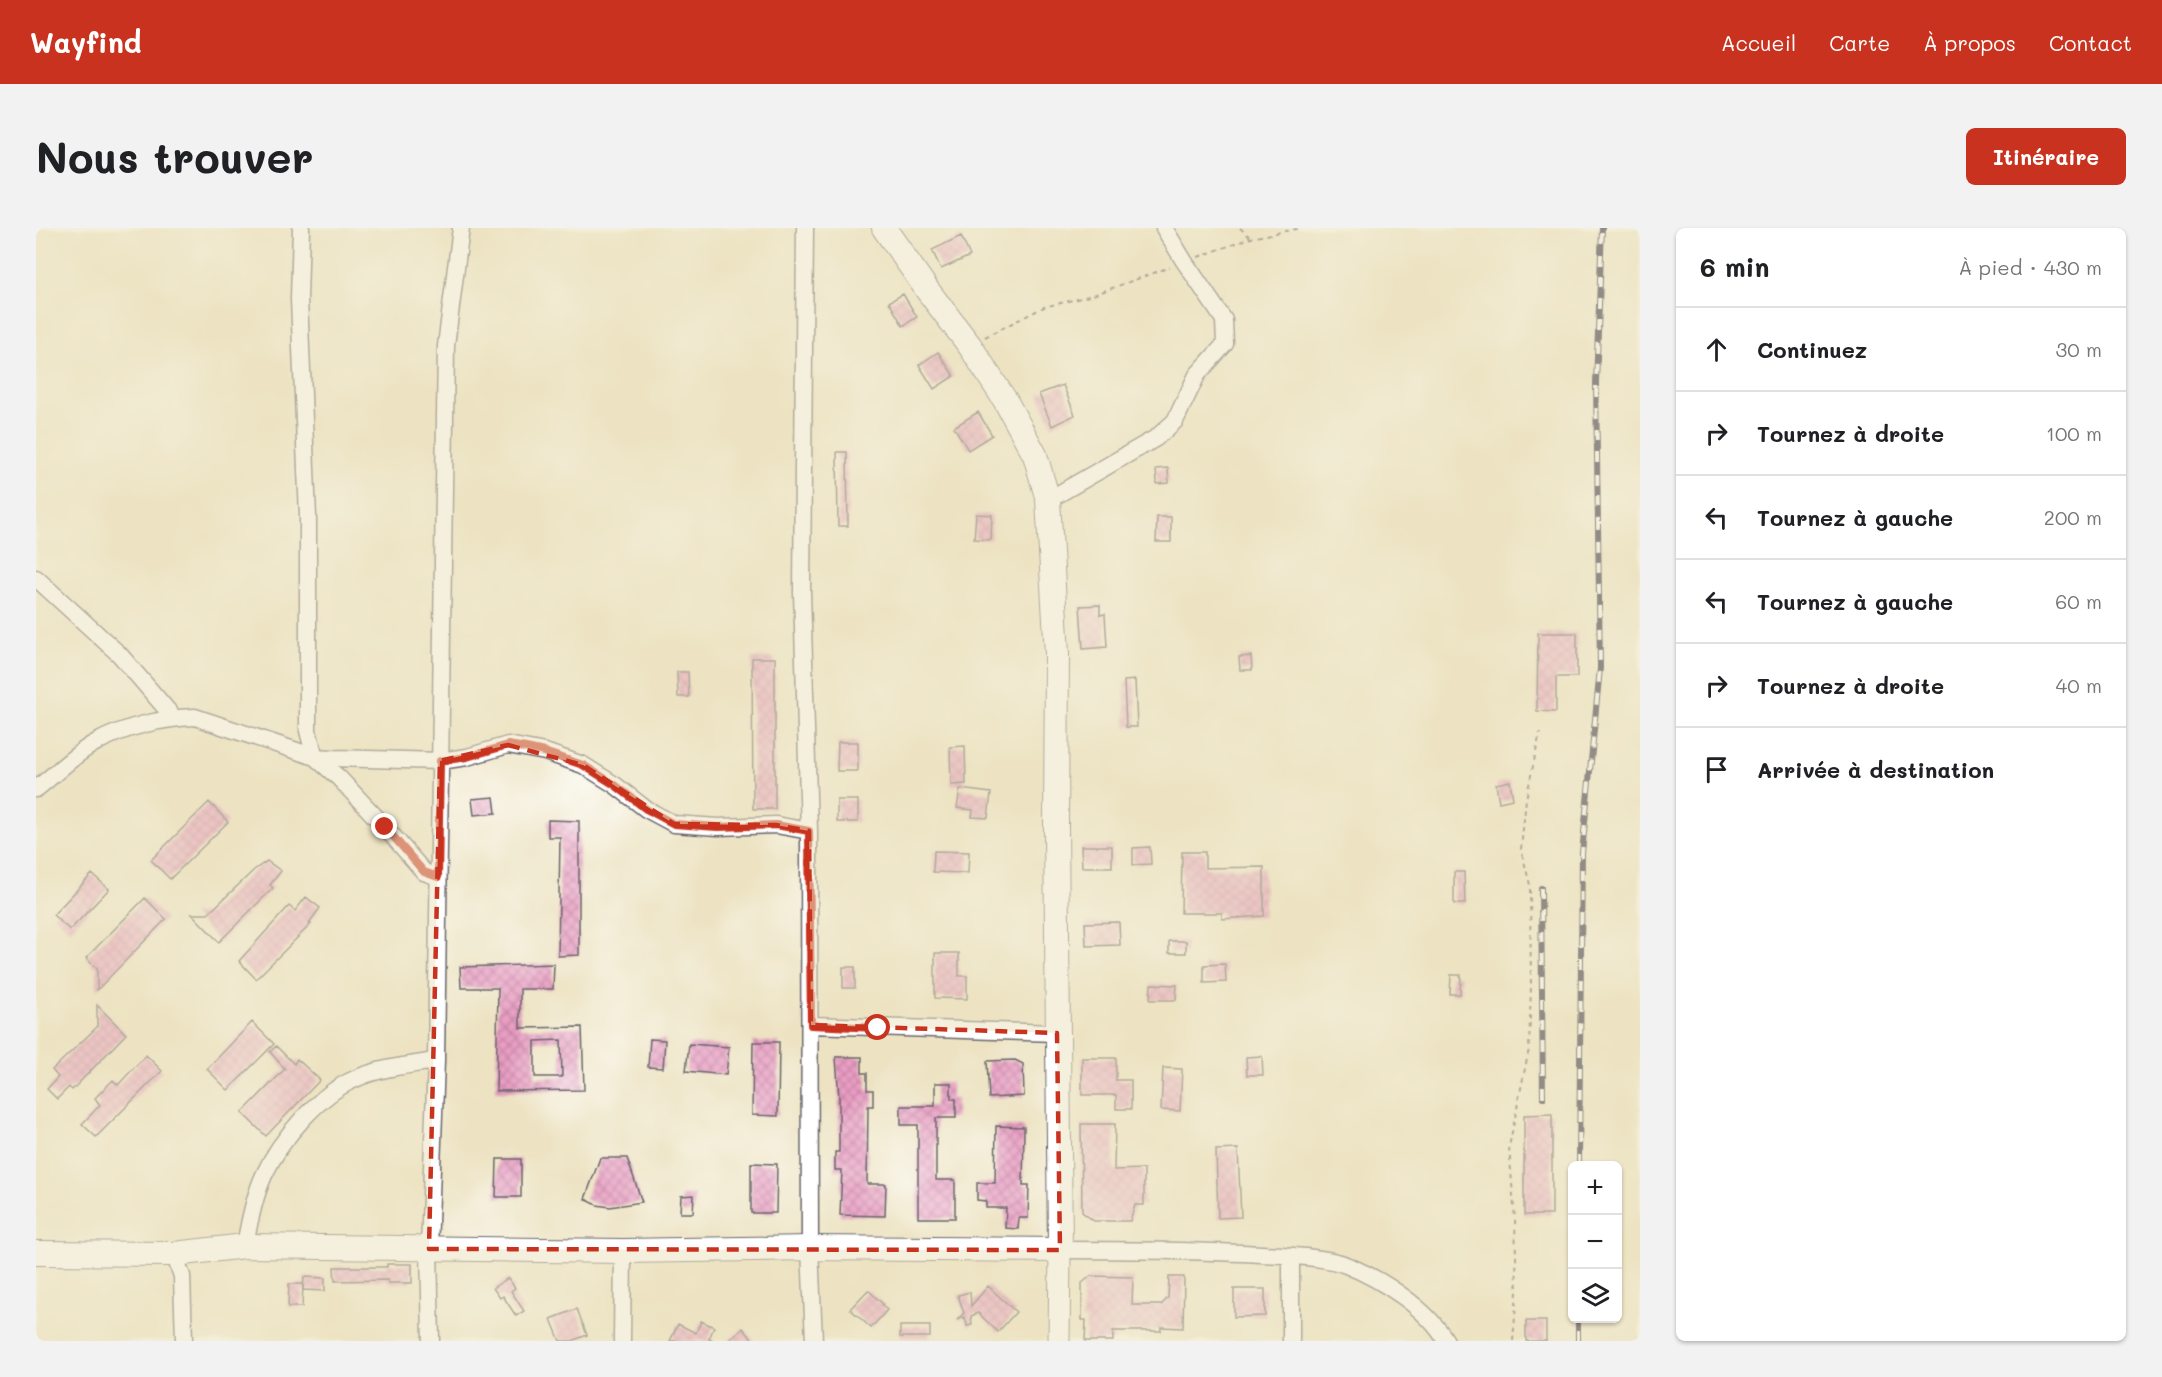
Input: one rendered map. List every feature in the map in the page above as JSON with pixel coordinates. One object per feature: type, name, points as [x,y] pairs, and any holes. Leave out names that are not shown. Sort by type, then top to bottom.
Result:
[{"type":"highway","points":[[36,1252],[174,1254],[245,1246],[623,1251],[810,1248],[1060,1250],[1057,1033],[1057,654],[1048,500],[1035,455],[1005,400],[970,346],[927,291],[884,228]]},
{"type":"main road","points":[[1059,1341],[1060,1250]]},
{"type":"street","points":[[301,228],[299,299],[308,505],[308,731],[315,756],[339,778],[424,872],[438,877]]},
{"type":"street","points":[[431,1341],[429,1249],[436,1061],[446,346],[461,228]]},
{"type":"street","points":[[805,228],[802,592],[809,831],[810,1248],[814,1341]]},
{"type":"street","points":[[1048,500],[1156,438],[1175,421],[1197,375],[1225,344],[1224,320],[1164,228]]},
{"type":"street","points":[[36,578],[120,655],[174,718]]},
{"type":"street","points":[[36,789],[95,743],[131,728],[174,718],[195,717],[315,756],[440,761],[467,757],[508,745],[526,748],[583,765],[615,785],[646,809],[674,824],[718,827],[776,825],[809,831]]},
{"type":"street","points":[[811,1025],[1057,1033]]},
{"type":"street","points":[[245,1246],[249,1220],[264,1175],[279,1149],[307,1115],[327,1096],[354,1079],[384,1070],[436,1061]]},
{"type":"street","points":[[1060,1250],[1177,1249],[1291,1256],[1345,1264],[1395,1290],[1439,1328],[1446,1341]]},
{"type":"street","points":[[622,1341],[623,1251]]},
{"type":"street","points":[[174,1254],[182,1276],[184,1341]]},
{"type":"street","points":[[1291,1256],[1292,1341]]},
{"type":"path","points":[[1240,228],[1251,238]]},
{"type":"path","points":[[970,346],[1044,307],[1093,295],[1251,238],[1301,228]]},
{"type":"path","points":[[1513,1341],[1518,1292],[1509,1147],[1529,1049],[1531,986],[1530,885],[1521,849],[1526,799],[1540,733]]},
{"type":"highlighted area","points":[[508,745],[583,765],[674,824],[776,825],[809,831],[811,1025],[1057,1033],[1060,1250],[429,1249],[440,761]]},
{"type":"building","points":[[961,236],[970,256],[941,269],[932,250]]},
{"type":"building","points":[[903,294],[917,317],[903,326],[889,302]]},
{"type":"building","points":[[938,352],[954,376],[934,389],[919,365]]},
{"type":"building","points":[[1063,385],[1075,415],[1052,426],[1039,394]]},
{"type":"building","points":[[978,412],[992,435],[968,450],[954,427]]},
{"type":"building","points":[[837,452],[847,452],[848,526],[838,526]]},
{"type":"building","points":[[1168,468],[1169,483],[1157,484],[1156,469]]},
{"type":"building","points":[[976,514],[992,515],[991,540],[974,539]]},
{"type":"building","points":[[1157,517],[1171,517],[1171,542],[1156,542]]},
{"type":"building","points":[[1100,605],[1100,615],[1105,614],[1107,647],[1083,649],[1080,606]]},
{"type":"building","points":[[1538,633],[1577,633],[1577,677],[1556,677],[1556,712],[1537,711]]},
{"type":"building","points":[[1251,656],[1252,670],[1240,670],[1239,657]]},
{"type":"building","points":[[752,658],[775,658],[775,809],[753,809]]},
{"type":"building","points":[[677,672],[688,672],[689,697],[678,697]]},
{"type":"building","points":[[1135,680],[1137,727],[1126,727],[1124,681]]},
{"type":"building","points":[[838,742],[858,742],[858,771],[837,771]]},
{"type":"building","points":[[965,746],[966,784],[951,785],[950,747]]},
{"type":"building","points":[[1510,781],[1513,799],[1499,802],[1496,784]]},
{"type":"building","points":[[960,789],[991,793],[988,818],[972,817],[973,810],[957,808]]},
{"type":"building","points":[[494,797],[496,813],[474,815],[472,799]]},
{"type":"building","points":[[837,800],[858,800],[858,822],[837,822]]},
{"type":"building","points":[[209,802],[228,822],[170,879],[151,860]]},
{"type":"building","points":[[548,820],[579,821],[579,955],[558,956],[560,837],[548,837]]},
{"type":"building","points":[[1081,846],[1112,846],[1112,867],[1082,867]]},
{"type":"building","points":[[1150,847],[1151,864],[1133,865],[1133,848]]},
{"type":"building","points":[[934,851],[969,852],[968,873],[933,872]]},
{"type":"building","points":[[1182,852],[1205,852],[1205,868],[1264,867],[1264,916],[1222,919],[1222,913],[1181,913]]},
{"type":"building","points":[[267,861],[281,871],[270,885],[273,888],[219,942],[192,914],[208,914],[254,870]]},
{"type":"building","points":[[1454,872],[1464,872],[1465,904],[1454,904]]},
{"type":"building","points":[[92,874],[109,889],[70,930],[53,915]]},
{"type":"building","points":[[306,897],[320,908],[309,923],[311,924],[256,979],[239,961],[289,906],[295,911]]},
{"type":"building","points":[[145,898],[166,919],[97,990],[97,969],[86,958]]},
{"type":"building","points":[[1119,922],[1120,945],[1086,946],[1085,923]]},
{"type":"building","points":[[1169,941],[1186,941],[1186,953],[1169,953]]},
{"type":"building","points":[[935,953],[959,953],[959,976],[967,976],[967,999],[935,998]]},
{"type":"building","points":[[554,964],[553,989],[520,989],[520,1028],[582,1027],[584,1090],[496,1091],[498,988],[461,988],[460,967]],"holes":[[[561,1040],[562,1077],[535,1077],[535,1041]]]},
{"type":"building","points":[[1225,964],[1226,982],[1204,983],[1204,965]]},
{"type":"building","points":[[843,967],[855,967],[855,988],[843,988]]},
{"type":"building","points":[[1451,975],[1461,975],[1460,994],[1450,994]]},
{"type":"building","points":[[1151,984],[1177,985],[1176,1000],[1150,1000]]},
{"type":"building","points":[[97,1005],[126,1034],[72,1090],[69,1087],[57,1099],[47,1089],[58,1077],[52,1070],[97,1027]]},
{"type":"building","points":[[252,1022],[274,1044],[228,1090],[207,1069]]},
{"type":"building","points":[[650,1039],[665,1040],[663,1068],[648,1067]]},
{"type":"building","points":[[753,1042],[779,1042],[778,1116],[752,1115]]},
{"type":"building","points":[[689,1044],[729,1047],[726,1075],[686,1071]]},
{"type":"building","points":[[276,1046],[294,1064],[297,1059],[320,1080],[266,1136],[242,1113],[285,1069],[270,1052]]},
{"type":"building","points":[[146,1055],[162,1071],[96,1137],[82,1124],[100,1105],[95,1098],[113,1080],[118,1085]]},
{"type":"building","points":[[1262,1056],[1263,1075],[1247,1075],[1246,1057]]},
{"type":"building","points":[[836,1057],[862,1057],[862,1073],[867,1073],[867,1090],[873,1090],[873,1106],[868,1106],[867,1184],[886,1184],[885,1216],[840,1215],[842,1170],[835,1170],[835,1152],[839,1152]]},
{"type":"building","points":[[1082,1058],[1116,1058],[1116,1080],[1131,1080],[1131,1109],[1116,1109],[1116,1095],[1082,1095]]},
{"type":"building","points":[[1015,1060],[1023,1064],[1024,1096],[989,1098],[987,1061]]},
{"type":"building","points":[[1163,1068],[1182,1069],[1180,1111],[1161,1110]]},
{"type":"building","points":[[935,1083],[951,1083],[951,1099],[956,1099],[956,1118],[936,1118],[936,1180],[955,1180],[955,1218],[918,1218],[918,1125],[901,1125],[901,1106],[935,1106]]},
{"type":"building","points":[[1552,1114],[1552,1215],[1524,1215],[1524,1115]]},
{"type":"building","points":[[1081,1124],[1115,1124],[1114,1170],[1144,1169],[1144,1205],[1135,1205],[1130,1221],[1094,1221],[1082,1212]]},
{"type":"building","points":[[996,1126],[1024,1127],[1023,1185],[1029,1185],[1028,1218],[1019,1218],[1018,1229],[1005,1228],[1006,1208],[986,1208],[986,1201],[977,1200],[977,1183],[995,1183]]},
{"type":"building","points":[[1238,1149],[1241,1217],[1218,1218],[1216,1150]]},
{"type":"building","points":[[600,1158],[627,1158],[642,1202],[610,1207],[597,1205],[585,1199]]},
{"type":"building","points":[[497,1159],[521,1159],[521,1197],[496,1197]]},
{"type":"building","points":[[751,1163],[777,1164],[776,1213],[751,1213]]},
{"type":"building","points":[[694,1195],[693,1213],[680,1213],[681,1196]]},
{"type":"building","points":[[387,1264],[412,1264],[412,1283],[388,1283],[388,1280],[335,1281],[334,1267],[387,1267]]},
{"type":"building","points":[[1091,1276],[1133,1277],[1132,1305],[1161,1305],[1168,1298],[1169,1277],[1184,1277],[1183,1328],[1161,1327],[1161,1331],[1113,1331],[1113,1341],[1085,1341],[1086,1320],[1082,1320],[1082,1283]]},
{"type":"building","points":[[304,1277],[325,1278],[325,1291],[303,1290]]},
{"type":"building","points":[[508,1278],[515,1288],[511,1291],[524,1311],[516,1316],[503,1296],[500,1298],[493,1288]]},
{"type":"building","points":[[289,1284],[303,1284],[302,1307],[288,1307]]},
{"type":"building","points":[[988,1286],[1016,1312],[998,1332],[978,1313],[971,1316],[972,1325],[967,1326],[965,1317],[957,1320],[964,1313],[958,1295],[970,1292],[971,1306]]},
{"type":"building","points":[[1234,1289],[1265,1289],[1265,1316],[1234,1317]]},
{"type":"building","points":[[868,1290],[887,1310],[871,1328],[850,1309]]},
{"type":"building","points":[[577,1309],[587,1335],[572,1341],[560,1341],[551,1319]]},
{"type":"building","points":[[701,1321],[714,1327],[709,1339],[713,1341],[670,1341],[678,1324],[696,1333]]},
{"type":"building","points":[[1526,1321],[1546,1321],[1546,1341],[1526,1341]]},
{"type":"building","points":[[900,1326],[930,1326],[930,1337],[900,1337]]},
{"type":"building","points":[[743,1328],[754,1341],[728,1341]]},
{"type":"railway","points":[[1579,1161],[1582,853],[1600,668],[1596,383],[1602,228]]},
{"type":"railway","points":[[1541,888],[1543,1098]]},
{"type":"railway","points":[[1578,1323],[1578,1341]]},
{"type":"route","points":[[385,827],[424,872],[438,877],[440,761],[467,757],[508,745],[544,752],[583,765],[615,785],[646,809],[674,824],[718,827],[776,825],[809,831],[811,1025],[878,1028]]}]
